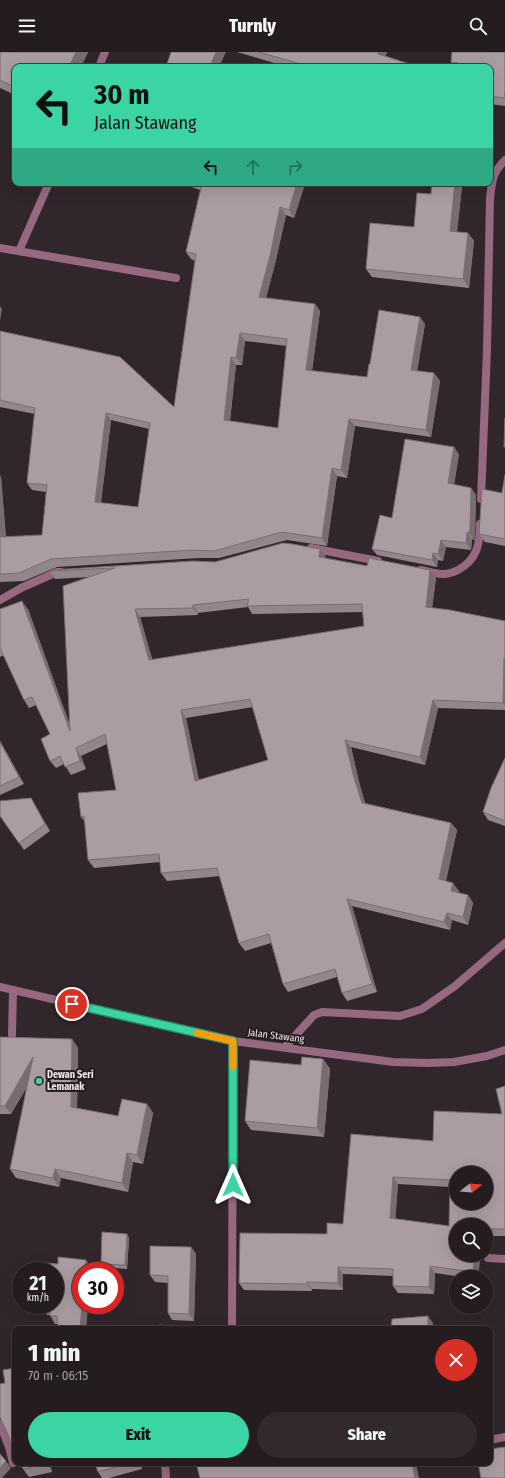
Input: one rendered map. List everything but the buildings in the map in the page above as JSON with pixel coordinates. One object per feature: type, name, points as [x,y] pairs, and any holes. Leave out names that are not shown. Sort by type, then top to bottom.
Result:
[{"type":"street","points":[[100,64],[105,52]]},
{"type":"street","points":[[493,175],[496,169],[505,160]]},
{"type":"street","points":[[19,251],[48,186]]},
{"type":"street","points":[[414,568],[444,574],[455,572],[465,566],[473,558],[478,548],[481,509],[487,350],[491,186]]},
{"type":"street","points":[[0,248],[176,278]]},
{"type":"street","points":[[304,547],[383,562]]},
{"type":"street","points":[[0,600],[21,588],[58,572],[73,571]]},
{"type":"street","points":[[285,1047],[314,1015],[322,1012],[400,1016],[422,1009],[455,986],[505,943]]},
{"type":"street","name":"Jalan Stawang","points":[[0,987],[233,1041],[393,1062],[454,1062],[487,1056],[505,1050]]},
{"type":"street","points":[[12,1034],[13,990]]},
{"type":"street","points":[[232,1326],[233,1041]]},
{"type":"street","points":[[493,1258],[505,1259]]},
{"type":"street","points":[[0,1424],[8,1442],[12,1459]]},
{"type":"street","points":[[493,1439],[505,1437]]},
{"type":"street","points":[[164,1466],[166,1478]]},
{"type":"slow traffic","points":[[197,1033],[233,1041],[233,1066]]},
{"type":"place","name":"Dewan Seri Lemanak","points":[[39,1081]]},
{"type":"route","points":[[72,1004],[233,1041],[233,1185]]}]
